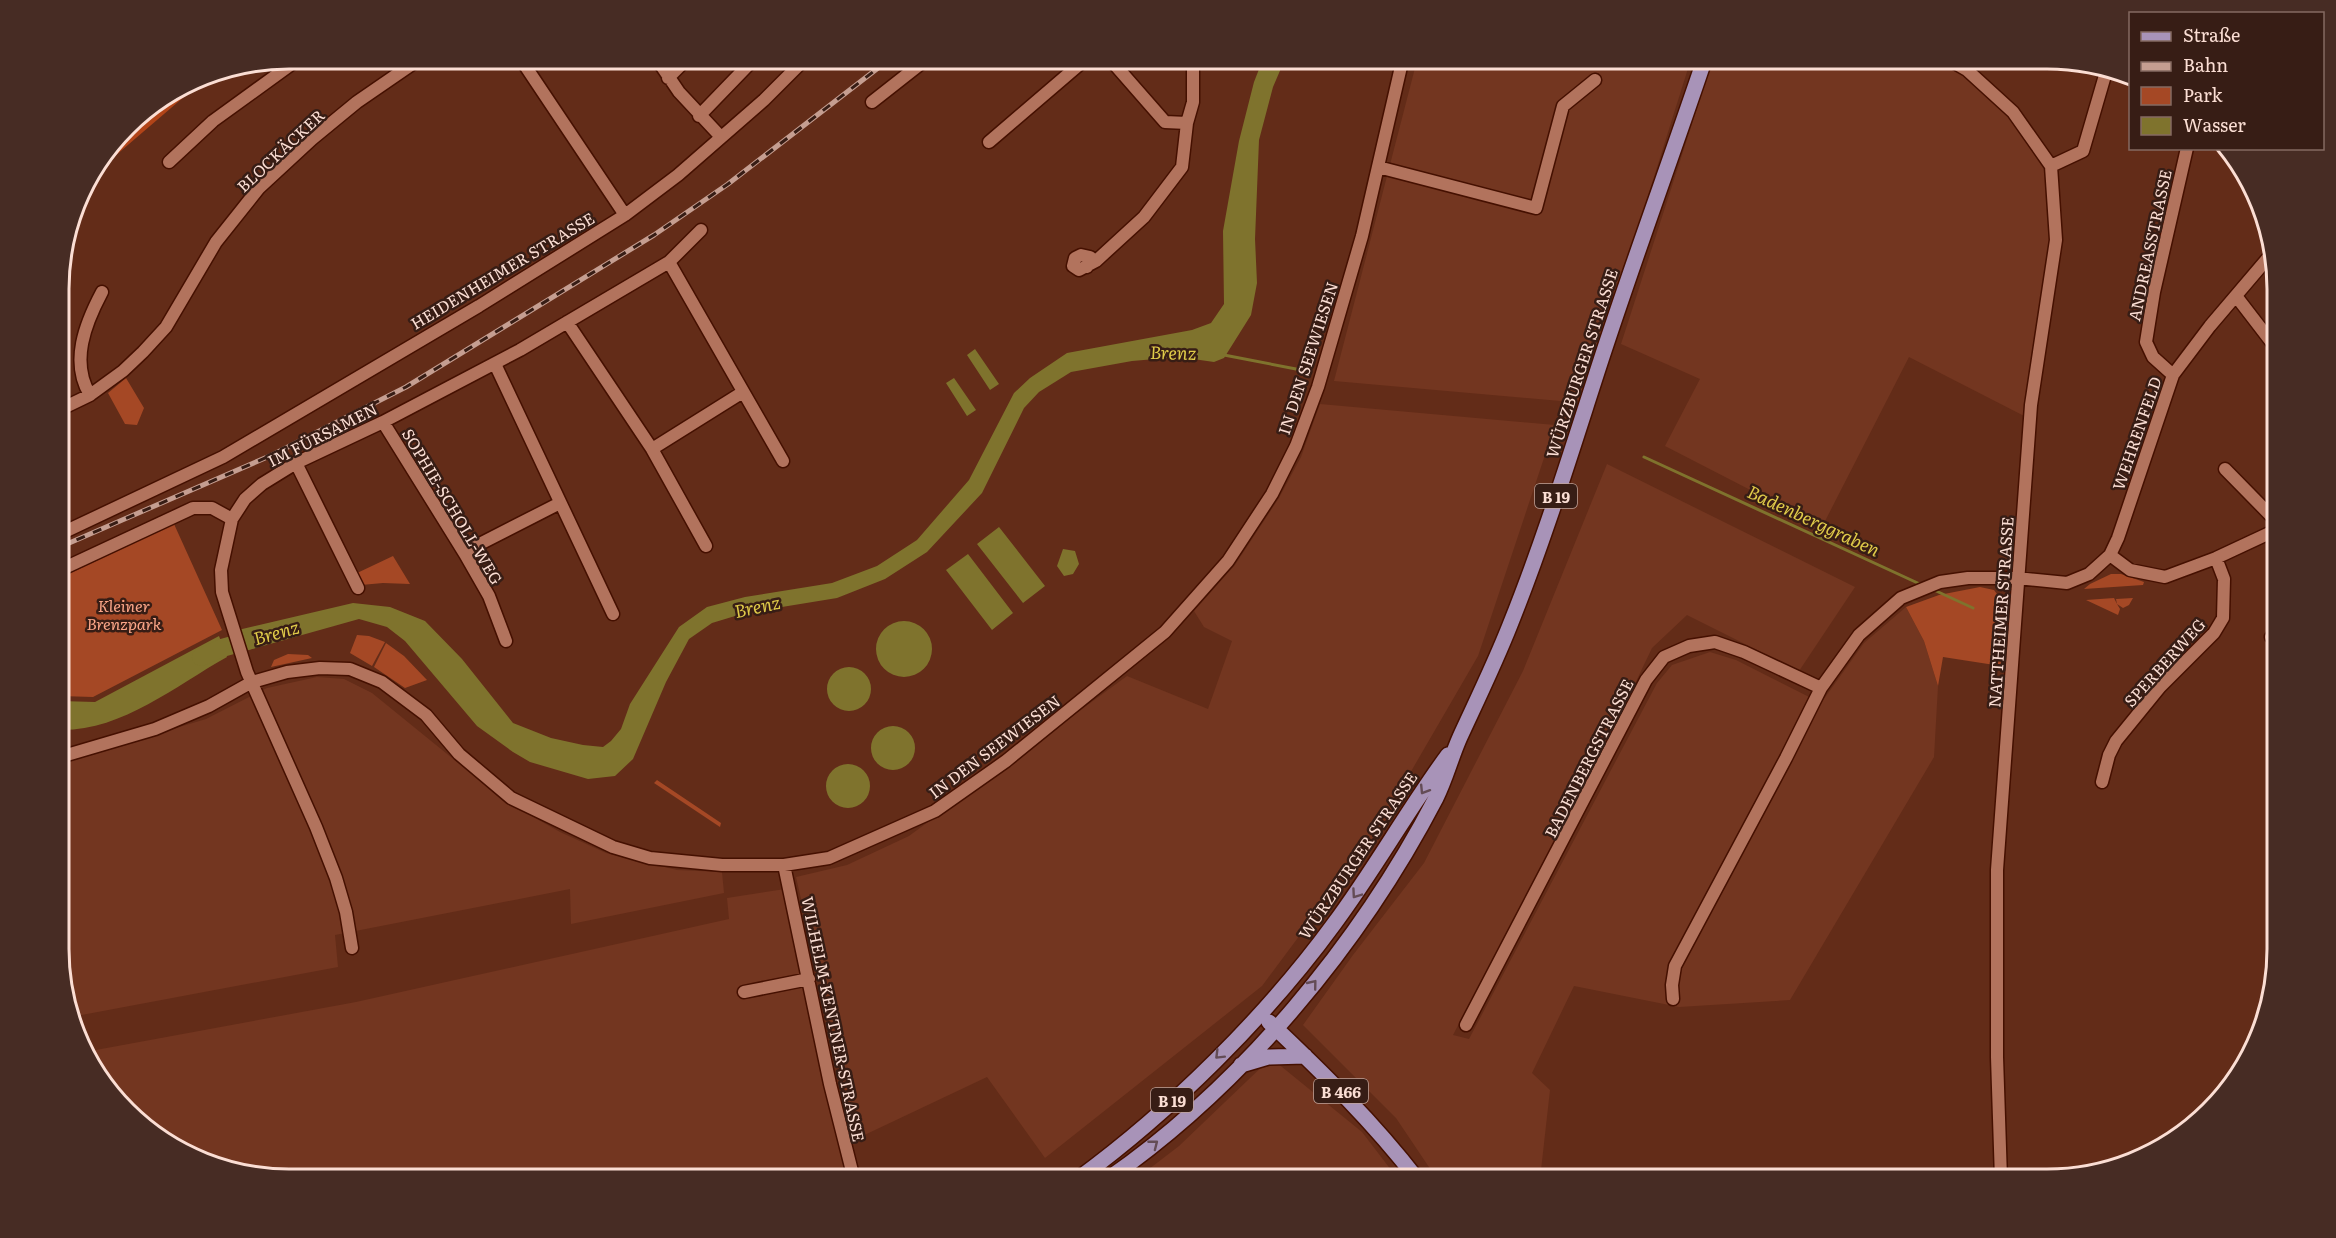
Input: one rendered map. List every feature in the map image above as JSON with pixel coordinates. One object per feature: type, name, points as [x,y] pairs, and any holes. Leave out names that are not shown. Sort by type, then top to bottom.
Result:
[{"type":"main road","name":"WÜRZBURGER STRASSE","points":[[1275,1028],[1321,974],[1377,896],[1435,800],[1448,771],[1533,563],[1639,244],[1700,69]]},
{"type":"main road","name":"WÜRZBURGER STRASSE","points":[[1260,1014],[1313,951],[1353,898],[1458,742]]},
{"type":"main road","name":"B 466","points":[[1260,1014],[1375,1127],[1409,1169]]},
{"type":"main road","name":"B 19","points":[[1090,1169],[1155,1116],[1260,1014]]},
{"type":"main road","name":"B 19","points":[[1121,1169],[1162,1138],[1241,1065],[1275,1028]]},
{"type":"main road","name":"B 19","points":[[1241,1065],[1268,1057],[1305,1056]]},
{"type":"street","points":[[169,162],[213,121],[285,69]]},
{"type":"street","name":"BLOCKÄCKER","points":[[69,406],[90,395],[123,371],[166,327],[216,242],[259,188],[357,102],[405,69]]},
{"type":"street","points":[[527,69],[625,215]]},
{"type":"street","points":[[663,69],[699,116],[721,137]]},
{"type":"street","points":[[668,78],[677,69]]},
{"type":"street","points":[[699,116],[744,69]]},
{"type":"street","name":"HEIDENHEIMER STRASSE","points":[[69,530],[223,457],[479,306],[625,215],[657,193],[794,69]]},
{"type":"street","points":[[872,102],[914,69]]},
{"type":"street","points":[[989,142],[1074,69]]},
{"type":"street","points":[[1119,69],[1165,122],[1187,123]]},
{"type":"street","points":[[1087,267],[1144,217],[1182,167],[1187,123],[1193,102],[1193,69]]},
{"type":"street","name":"IN DEN SEEWIESEN","points":[[69,754],[155,729],[209,706],[252,682],[287,672],[320,668],[350,669],[382,681],[426,715],[459,754],[511,798],[612,847],[650,858],[722,865],[784,865],[829,858],[935,812],[1006,761],[1165,632],[1228,561],[1272,494],[1296,446],[1318,387],[1341,310],[1400,69]]},
{"type":"street","points":[[1965,69],[2013,112],[2051,166],[2083,151],[2105,76]]},
{"type":"street","points":[[1378,167],[1536,208],[1563,106],[1595,80]]},
{"type":"street","name":"ANDREASSTRASSE","points":[[2173,375],[2153,357],[2146,342],[2154,292],[2187,150]]},
{"type":"street","name":"NATTHEIMER STRASSE","points":[[2001,1169],[1997,1057],[1997,870],[2031,405],[2056,240],[2051,166]]},
{"type":"street","name":"IM FÜRSAMEN","points":[[352,948],[346,912],[336,878],[316,826],[252,682],[230,621],[222,592],[221,570],[232,519],[245,499],[262,484],[296,463],[383,422],[567,322],[669,262],[701,230]]},
{"type":"street","name":"WEHRENFELD","points":[[2017,578],[2067,584],[2089,574],[2110,555],[2118,538],[2173,375],[2210,326],[2265,261]]},
{"type":"street","points":[[669,262],[783,461]]},
{"type":"street","points":[[90,395],[82,381],[80,359],[91,313],[102,292]]},
{"type":"street","points":[[2236,296],[2267,336]]},
{"type":"street","points":[[567,322],[652,450],[706,546]]},
{"type":"street","points":[[495,363],[613,614]]},
{"type":"street","points":[[652,450],[743,392]]},
{"type":"street","name":"SOPHIE-SCHOLL-WEG","points":[[383,422],[489,596],[506,641]]},
{"type":"street","points":[[296,463],[358,588]]},
{"type":"street","points":[[2225,469],[2267,512]]},
{"type":"street","points":[[464,552],[560,503]]},
{"type":"street","points":[[69,566],[193,508],[212,508],[232,519]]},
{"type":"street","points":[[2110,555],[2130,570],[2165,577],[2216,558],[2267,535]]},
{"type":"street","name":"SPERBERWEG","points":[[2102,782],[2109,755],[2116,741],[2160,687],[2214,633],[2223,618],[2224,579],[2216,558]]},
{"type":"street","points":[[1673,999],[1672,985],[1675,966],[1821,688],[1859,636],[1901,598],[1940,582],[1968,578],[2017,578]]},
{"type":"street","name":"BADENBERGSTRASSE","points":[[1466,1025],[1646,680],[1664,657],[1689,646],[1715,642],[1744,652],[1821,688]]},
{"type":"street","name":"WILHELM-KENTNER-STRASSE","points":[[784,865],[830,1084],[851,1169]]},
{"type":"street","points":[[744,992],[809,979]]},
{"type":"shaded area","points":[[1415,69],[1688,69],[1583,403],[1334,381]]},
{"type":"shaded area","points":[[1710,69],[1951,69],[1962,75],[2009,117],[2045,171],[2051,242],[2030,419],[1909,357],[1822,527],[1665,446],[1700,379],[1621,344]]},
{"type":"shaded area","points":[[187,94],[111,159],[133,133],[155,114]]},
{"type":"shaded area","points":[[1320,404],[1555,425],[1478,656],[1402,787],[1408,790],[1262,986],[1045,1158],[987,1077],[856,1139],[796,877],[847,865],[909,836],[1127,676],[1208,709],[1232,641],[1204,627],[1194,611],[1235,565],[1279,498],[1301,457]]},
{"type":"shaded area","points":[[1607,464],[1855,587],[1799,671],[1687,615],[1652,648],[1618,719],[1453,1035],[1469,1039],[1657,683],[1672,665],[1710,652],[1736,660],[1821,703],[1864,643],[1906,607],[1924,641],[1938,686],[1934,757],[1790,1000],[1679,1007],[1574,986],[1532,1073],[1550,1090],[1541,1169],[1430,1169],[1396,1118],[1303,1025],[1353,955],[1424,863],[1523,671]]},
{"type":"shaded area","points":[[317,677],[344,679],[372,693],[505,801],[560,832],[606,853],[677,870],[722,872],[724,893],[571,924],[570,889],[335,935],[338,967],[79,1015],[69,963],[69,760],[206,719],[267,688]]},
{"type":"shaded area","points":[[785,889],[844,1169],[275,1169],[246,1165],[205,1152],[179,1140],[155,1124],[133,1105],[114,1083],[94,1050],[356,1002],[729,919],[727,898]]},
{"type":"shaded area","points":[[1271,1058],[1362,1132],[1390,1169],[1149,1169],[1179,1146]]},
{"type":"green space","points":[[126,378],[144,408],[137,425],[125,424],[108,393]]},
{"type":"green space","name":"Kleiner Brenzpark","points":[[174,524],[222,630],[93,697],[69,696],[69,574]]},
{"type":"green space","points":[[393,556],[410,584],[361,585],[355,574]]},
{"type":"green space","points":[[2111,574],[2121,574],[2144,582],[2143,585],[2084,589]]},
{"type":"green space","points":[[1980,587],[1994,590],[2003,607],[2005,636],[2001,666],[1943,657],[1938,686],[1924,641],[1906,607],[1939,595]]},
{"type":"green space","points":[[2114,598],[2120,609],[2118,615],[2086,600]]},
{"type":"green space","points":[[2133,598],[2129,605],[2123,608],[2117,604],[2116,599]]},
{"type":"green space","points":[[357,635],[369,636],[385,642],[372,666],[350,653]]},
{"type":"green space","points":[[386,643],[404,656],[427,680],[405,688],[374,667]]},
{"type":"green space","points":[[288,654],[308,655],[312,658],[271,667],[274,660]]},
{"type":"green space","points":[[657,780],[721,823],[720,827],[654,783]]},
{"type":"water","points":[[1259,69],[1281,69],[1273,87],[1259,140],[1255,239],[1257,283],[1251,315],[1224,358],[1214,362],[1179,357],[1132,361],[1071,372],[1039,392],[1024,408],[982,493],[927,552],[885,579],[837,598],[745,613],[712,623],[689,639],[666,682],[633,759],[615,776],[588,779],[530,762],[513,752],[477,726],[405,641],[387,627],[359,619],[245,651],[238,630],[353,603],[390,607],[425,621],[462,659],[513,723],[551,738],[603,747],[621,729],[630,704],[679,627],[707,607],[745,597],[832,583],[877,566],[917,540],[969,480],[1014,393],[1030,378],[1067,353],[1192,330],[1211,323],[1224,304],[1223,231],[1239,141]]},
{"type":"water","points":[[975,349],[999,384],[990,390],[967,355]]},
{"type":"water","points":[[954,378],[976,410],[967,416],[946,383]]},
{"type":"water","points":[[999,527],[1045,586],[1023,603],[977,544]]},
{"type":"water","points":[[1063,549],[1075,551],[1079,564],[1073,574],[1064,576],[1057,566]]},
{"type":"water","points":[[968,554],[1013,613],[992,630],[946,570]]},
{"type":"water","points":[[899,621],[909,621],[924,629],[930,638],[932,649],[930,660],[924,669],[909,677],[899,677],[888,672],[881,665],[876,654],[876,644],[881,633],[888,626]]},
{"type":"water","points":[[219,636],[227,657],[168,693],[126,715],[105,723],[69,729],[69,701],[95,702]]},
{"type":"water","points":[[849,667],[864,674],[871,689],[864,704],[849,711],[834,704],[827,689],[834,674]]},
{"type":"water","points":[[893,726],[908,733],[915,748],[908,763],[893,770],[878,763],[871,748],[878,733]]},
{"type":"water","points":[[848,764],[863,771],[870,786],[863,801],[848,808],[833,801],[826,786],[833,771]]},
{"type":"waterway","name":"Badenberggraben","points":[[1224,355],[1296,369]]},
{"type":"waterway","name":"Badenberggraben","points":[[1644,457],[1922,585]]},
{"type":"waterway","name":"Badenberggraben","points":[[1934,590],[1973,608]]},
{"type":"waterway","name":"Brenz","points":[[201,657],[254,639]]},
{"type":"railway","points":[[69,543],[272,455],[406,387],[654,235],[728,184],[877,69]]}]
